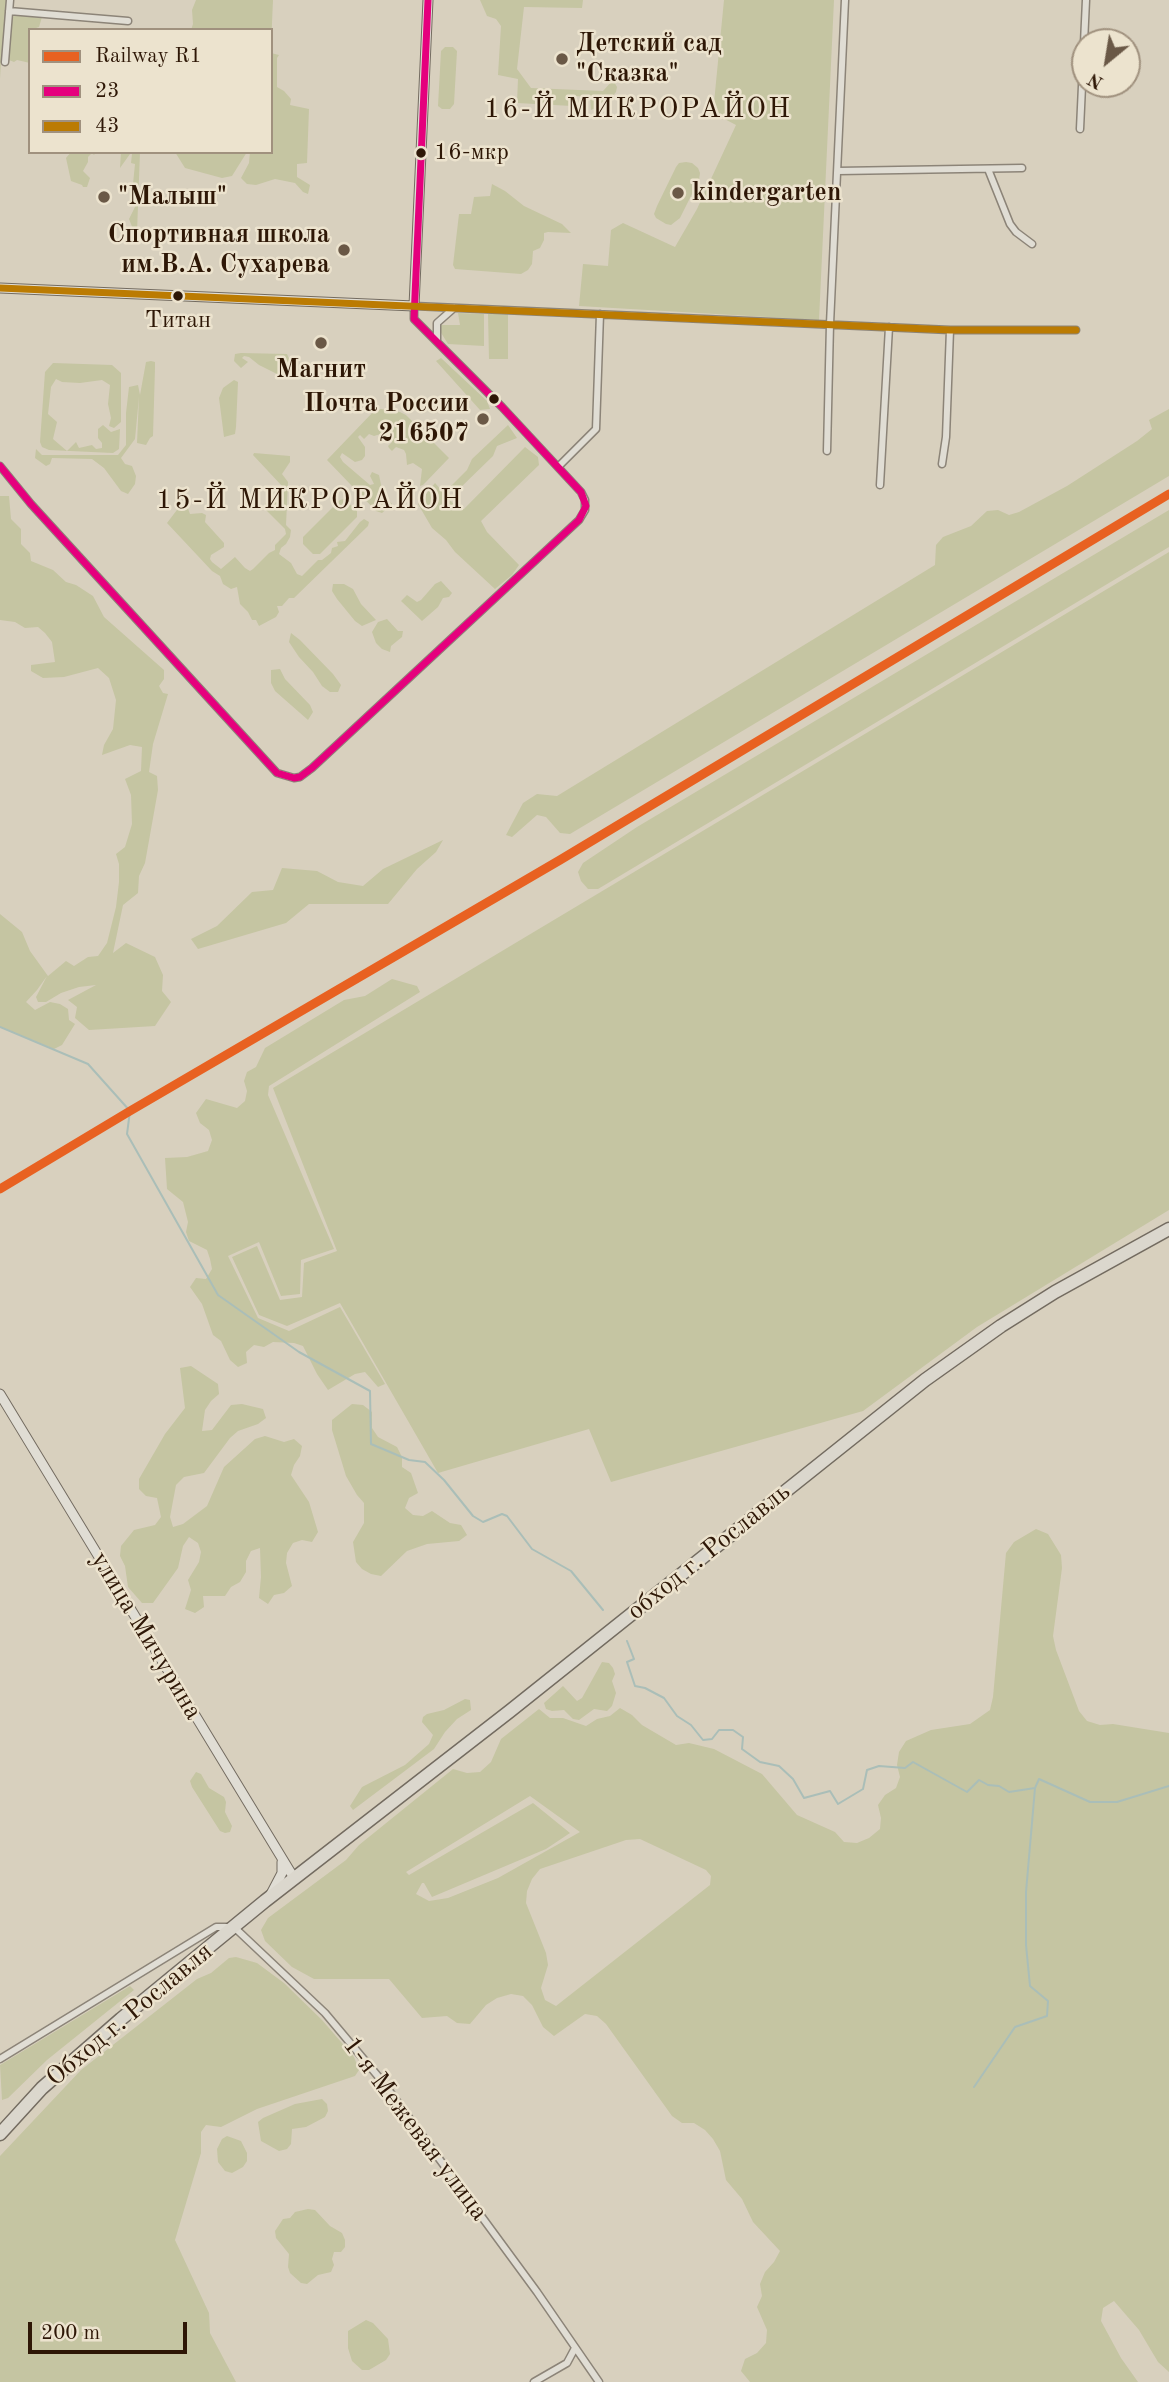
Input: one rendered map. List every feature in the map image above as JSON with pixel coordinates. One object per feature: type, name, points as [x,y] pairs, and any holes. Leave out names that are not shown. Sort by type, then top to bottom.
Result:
[{"type":"highway","name":"обход г. Рославль","points":[[265,1901],[521,1703],[925,1380],[1001,1326],[1055,1292],[1169,1229]]},
{"type":"highway","name":"Обход г. Рославля","points":[[0,2134],[42,2088],[121,2019],[265,1901]]},
{"type":"street","points":[[5,62],[10,0]]},
{"type":"street","points":[[0,466],[277,773],[294,778],[312,768],[579,520],[585,510],[585,500],[572,482],[414,319],[428,0]]},
{"type":"street","points":[[827,451],[845,0]]},
{"type":"street","points":[[1080,129],[1086,0]]},
{"type":"street","points":[[9,11],[128,21]]},
{"type":"street","points":[[838,171],[1022,168]]},
{"type":"street","points":[[988,169],[1010,224],[1032,244]]},
{"type":"street","points":[[1,287],[950,330],[1076,330]]},
{"type":"street","points":[[438,342],[437,323],[454,308]]},
{"type":"street","points":[[558,467],[596,429],[600,314]]},
{"type":"street","points":[[880,485],[889,327]]},
{"type":"street","points":[[942,464],[946,437],[950,330]]},
{"type":"street","name":"улица Мичурина","points":[[0,1394],[294,1878]]},
{"type":"street","points":[[281,1857],[295,1866],[313,1864]]},
{"type":"street","points":[[265,1901],[282,1873],[281,1857]]},
{"type":"street","points":[[0,2059],[216,1927],[234,1927]]},
{"type":"street","name":"1-я Межевая улица","points":[[234,1927],[325,2013],[382,2081],[600,2382]]},
{"type":"street","points":[[534,2382],[567,2362],[575,2347]]},
{"type":"green space","points":[[0,0],[12,0],[11,17],[22,14],[42,17],[39,27],[28,28],[28,63],[17,60],[1,62],[0,79]]},
{"type":"green space","points":[[196,0],[273,0],[272,28],[192,28],[192,10]]},
{"type":"green space","points":[[480,0],[583,0],[582,8],[524,7],[517,69],[531,88],[603,91],[613,80],[617,87],[616,92],[608,102],[591,110],[590,97],[575,96],[572,106],[517,103],[518,79],[498,75],[501,26],[496,19],[487,16]]},
{"type":"green space","points":[[724,0],[834,0],[819,320],[579,306],[583,264],[608,266],[611,230],[623,223],[675,247],[697,209],[736,125],[713,113]]},
{"type":"green space","points":[[445,47],[453,47],[457,51],[454,104],[450,109],[438,106],[441,51]]},
{"type":"green space","points":[[273,54],[279,55],[277,87],[291,99],[290,105],[309,109],[307,163],[297,164],[297,177],[310,185],[308,194],[295,183],[275,179],[256,185],[247,184],[241,178],[249,163],[250,154],[273,154]]},
{"type":"green space","points":[[69,154],[91,154],[83,171],[90,178],[87,187],[71,181],[66,158]]},
{"type":"green space","points":[[121,154],[130,154],[120,168]]},
{"type":"green space","points":[[132,154],[140,154],[137,232],[129,219],[135,207],[135,164],[131,163]]},
{"type":"green space","points":[[176,154],[246,154],[232,176],[222,178],[185,168]]},
{"type":"green space","name":"kindergarten","points":[[686,162],[698,168],[699,180],[680,218],[671,225],[666,224],[654,214],[676,167],[679,163]]},
{"type":"green space","points":[[492,184],[524,206],[562,224],[571,233],[544,233],[540,248],[533,251],[532,264],[521,274],[455,269],[453,265],[459,214],[471,214],[474,197],[490,196]]},
{"type":"green space","points":[[458,313],[484,314],[484,346],[448,344],[440,331],[440,325],[460,325]]},
{"type":"green space","points":[[488,314],[508,314],[508,359],[489,359]]},
{"type":"green space","points":[[235,354],[287,354],[293,368],[291,373],[282,372],[279,375],[244,356],[242,358],[248,362],[241,368],[234,361]]},
{"type":"green space","points":[[441,358],[487,401],[490,409],[480,410],[436,361]]},
{"type":"green space","points":[[146,362],[155,362],[153,436],[146,445],[137,443],[139,397],[135,439],[121,458],[125,464],[132,466],[136,476],[135,484],[128,494],[121,491],[104,468],[92,459],[52,458],[46,466],[35,458],[36,449],[42,455],[118,455],[126,445],[129,387],[138,385],[140,395]]},
{"type":"green space","points":[[53,363],[112,365],[121,373],[121,422],[114,428],[109,426],[110,385],[102,380],[80,383],[56,379],[51,387],[48,414],[57,422],[53,439],[67,451],[42,447],[40,442],[45,372]]},
{"type":"green space","points":[[234,380],[238,382],[235,434],[224,437],[219,398],[223,388]]},
{"type":"green space","points":[[381,409],[406,415],[449,458],[420,486],[422,469],[413,463],[407,465],[404,450],[396,447],[392,451],[388,446],[392,442],[391,439],[384,433],[374,436],[369,434],[364,439],[360,435],[358,437],[365,447],[362,460],[355,462],[342,453],[340,457],[370,485],[374,484],[370,476],[372,472],[379,475],[383,494],[392,504],[382,513],[376,511],[327,460],[374,411]]},
{"type":"green space","points":[[1169,409],[1169,476],[570,834],[560,833],[546,817],[537,815],[512,837],[506,835],[523,803],[537,794],[557,796],[935,565],[936,545],[943,537],[971,526],[987,511],[998,510],[1009,515],[1019,512],[1067,486],[1137,441],[1152,429],[1149,420]]},
{"type":"green space","points":[[103,425],[111,432],[120,429],[119,449],[113,453],[67,451],[76,442],[79,448],[92,445],[96,449],[102,448],[98,429]]},
{"type":"green space","points":[[508,425],[517,438],[497,446],[493,456],[457,491],[450,487],[467,470],[472,459]]},
{"type":"green space","points":[[525,447],[538,457],[539,465],[481,521],[487,532],[519,565],[512,575],[495,589],[432,528],[418,504],[435,483],[457,508],[464,509]]},
{"type":"green space","points":[[254,453],[290,456],[290,462],[282,474],[288,482],[286,525],[291,530],[290,537],[279,554],[291,563],[297,574],[302,576],[318,560],[331,553],[332,548],[338,546],[337,542],[345,541],[364,519],[369,522],[294,598],[289,598],[282,606],[277,606],[279,612],[276,617],[259,626],[240,604],[237,587],[231,589],[223,584],[220,576],[212,571],[167,523],[183,502],[186,503],[190,514],[206,515],[205,522],[224,543],[224,547],[211,555],[212,562],[221,569],[235,557],[245,568],[250,571],[253,569],[275,550],[275,545],[286,534],[285,529],[264,508],[266,502],[282,486]]},
{"type":"green space","points":[[0,496],[9,496],[11,519],[21,529],[21,544],[30,553],[31,561],[53,570],[66,582],[93,596],[104,617],[164,670],[164,679],[159,686],[163,693],[168,694],[153,744],[149,772],[157,776],[158,790],[145,863],[139,876],[138,893],[123,905],[113,953],[126,943],[155,957],[163,975],[162,991],[171,1002],[155,1026],[89,1030],[75,1018],[77,1007],[68,1000],[96,985],[79,987],[46,1002],[38,1002],[36,997],[47,976],[26,1002],[35,1010],[50,1002],[68,1009],[69,1020],[75,1024],[62,1045],[54,1049],[0,1027],[0,914],[22,932],[30,951],[48,976],[66,961],[74,966],[88,957],[98,956],[107,943],[116,907],[119,864],[116,854],[125,847],[132,824],[131,795],[125,779],[141,771],[142,747],[130,745],[102,755],[113,729],[116,700],[109,678],[98,668],[64,677],[43,678],[31,671],[31,665],[55,662],[52,642],[38,627],[25,628],[15,622],[0,620]]},
{"type":"green space","points":[[344,499],[357,511],[357,517],[320,554],[313,554],[303,544],[303,537]]},
{"type":"green space","points":[[1169,510],[1169,547],[598,889],[588,889],[581,881],[578,872],[583,863],[637,827]]},
{"type":"green space","points":[[1169,552],[1169,1210],[977,1327],[863,1411],[611,1482],[589,1429],[438,1473],[340,1303],[287,1326],[259,1315],[232,1257],[257,1246],[280,1300],[302,1297],[304,1263],[337,1251],[273,1088]]},
{"type":"green space","points":[[441,581],[452,593],[443,598],[438,607],[422,621],[401,601],[407,595],[417,602],[421,600]]},
{"type":"green space","points":[[333,584],[344,584],[353,589],[361,604],[376,620],[362,626],[355,621],[332,591]]},
{"type":"green space","points":[[387,619],[398,631],[403,631],[402,637],[391,646],[390,652],[376,643],[372,632],[378,622]]},
{"type":"green space","points":[[291,633],[333,674],[341,685],[338,692],[330,692],[322,686],[289,642]]},
{"type":"green space","points":[[280,669],[285,679],[310,705],[313,712],[308,720],[275,691],[271,683],[271,670]]},
{"type":"green space","points":[[443,840],[436,852],[417,869],[388,904],[309,904],[286,923],[198,949],[191,939],[217,926],[252,892],[273,890],[282,868],[317,871],[338,882],[363,886],[383,869]]},
{"type":"green space","points":[[392,979],[417,986],[420,992],[269,1086],[268,1095],[334,1249],[301,1260],[300,1294],[281,1296],[259,1242],[228,1256],[258,1318],[289,1331],[340,1307],[385,1384],[378,1387],[365,1372],[355,1374],[328,1390],[303,1346],[294,1343],[273,1342],[264,1347],[254,1345],[246,1352],[247,1363],[238,1367],[230,1360],[221,1341],[213,1335],[202,1304],[190,1287],[196,1278],[206,1279],[212,1269],[207,1250],[189,1241],[183,1202],[167,1189],[165,1158],[187,1157],[208,1151],[212,1140],[209,1130],[200,1123],[196,1113],[206,1099],[237,1108],[245,1101],[247,1091],[244,1081],[247,1072],[256,1067],[265,1048],[344,1000],[365,996]]},
{"type":"green space","points":[[191,1366],[218,1384],[219,1394],[205,1410],[202,1431],[212,1430],[231,1405],[242,1404],[263,1409],[266,1418],[238,1431],[230,1438],[204,1473],[184,1477],[176,1485],[170,1517],[173,1527],[183,1524],[207,1506],[224,1467],[255,1439],[265,1436],[284,1442],[294,1439],[302,1446],[291,1475],[309,1502],[318,1532],[312,1542],[302,1540],[293,1543],[287,1553],[286,1563],[292,1586],[284,1593],[274,1595],[268,1604],[259,1598],[260,1548],[251,1551],[246,1561],[246,1572],[225,1596],[203,1596],[204,1607],[195,1613],[185,1609],[191,1590],[188,1580],[199,1562],[201,1552],[198,1543],[189,1537],[183,1546],[178,1568],[153,1603],[142,1603],[128,1587],[125,1566],[120,1556],[121,1546],[134,1530],[155,1525],[161,1517],[157,1498],[146,1496],[139,1489],[139,1479],[165,1434],[185,1408],[180,1368]]},
{"type":"green space","points":[[352,1404],[363,1405],[372,1412],[372,1428],[378,1437],[397,1447],[402,1457],[402,1467],[411,1473],[418,1493],[409,1498],[405,1508],[413,1515],[423,1516],[432,1511],[450,1523],[461,1525],[467,1535],[459,1541],[427,1544],[407,1551],[381,1576],[362,1569],[356,1562],[353,1542],[364,1523],[364,1503],[346,1476],[332,1430],[332,1420]]},
{"type":"green space","points":[[1036,1529],[1048,1534],[1061,1555],[1062,1568],[1053,1636],[1079,1711],[1087,1721],[1169,1733],[1169,2372],[1158,2362],[1139,2330],[1114,2301],[1103,2308],[1101,2321],[1138,2382],[750,2382],[741,2371],[745,2359],[757,2353],[766,2343],[767,2330],[757,2307],[762,2296],[760,2284],[780,2251],[753,2222],[742,2199],[726,2180],[720,2151],[713,2139],[694,2123],[682,2123],[672,2116],[606,2024],[597,2016],[585,2014],[554,2036],[543,2027],[532,2005],[523,1996],[511,1994],[486,2005],[470,2024],[457,2023],[447,2016],[422,2018],[389,1979],[314,1979],[292,1967],[265,1941],[261,1930],[268,1918],[346,1860],[359,1845],[453,1769],[467,1773],[480,1772],[491,1762],[501,1739],[539,1709],[550,1718],[563,1718],[586,1726],[597,1719],[610,1716],[620,1708],[676,1745],[689,1743],[714,1749],[762,1774],[797,1815],[835,1832],[844,1842],[857,1843],[869,1838],[880,1829],[878,1805],[885,1795],[896,1788],[900,1777],[897,1765],[899,1752],[906,1741],[931,1730],[970,1724],[990,1710],[1006,1553],[1014,1542]],"holes":[[[530,1796],[580,1832],[498,1878],[448,1898],[429,1901],[416,1894],[424,1883],[432,1897],[546,1849],[570,1833],[533,1803],[409,1875],[406,1872]],[[640,1839],[706,1870],[711,1876],[710,1885],[556,2006],[545,2000],[541,1988],[548,1965],[546,1953],[526,1903],[532,1879],[540,1869],[626,1840]]]},
{"type":"green space","points":[[602,1662],[609,1663],[615,1674],[612,1681],[616,1693],[612,1706],[607,1711],[594,1709],[579,1720],[573,1719],[564,1710],[546,1709],[544,1703],[563,1686],[577,1701],[582,1698]]},
{"type":"green space","points":[[465,1699],[470,1700],[471,1710],[457,1719],[434,1749],[353,1810],[350,1806],[362,1787],[405,1765],[429,1744],[433,1735],[422,1722],[423,1717]]},
{"type":"green space","points":[[196,1772],[201,1774],[209,1788],[224,1797],[225,1812],[232,1826],[230,1832],[220,1831],[192,1787],[190,1781]]},
{"type":"green space","points":[[236,1957],[257,1963],[284,1983],[322,2020],[354,2057],[359,2070],[355,2076],[257,2109],[221,2127],[206,2125],[201,2132],[201,2153],[175,2240],[209,2313],[210,2333],[236,2382],[0,2382],[0,2156],[81,2070],[197,1979],[211,1973],[229,1958]]},
{"type":"green space","points":[[130,1986],[134,1990],[47,2060],[8,2098],[2,2100],[0,2065]]},
{"type":"green space","points":[[322,2099],[327,2104],[325,2117],[306,2127],[292,2129],[291,2144],[287,2149],[279,2151],[261,2141],[258,2122],[263,2118],[295,2104]]},
{"type":"green space","points":[[227,2136],[241,2141],[247,2153],[247,2161],[243,2167],[232,2173],[225,2171],[218,2162],[217,2149],[222,2139]]},
{"type":"green space","points":[[308,2209],[315,2210],[330,2226],[342,2233],[345,2247],[341,2252],[334,2252],[331,2272],[318,2275],[307,2284],[301,2283],[290,2273],[289,2254],[276,2238],[275,2231],[283,2219]]},
{"type":"green space","points":[[366,2320],[373,2323],[388,2339],[390,2354],[386,2360],[369,2370],[362,2370],[352,2361],[348,2348],[348,2331]]},
{"type":"waterway","points":[[0,1027],[88,1064],[130,1111],[127,1134],[218,1295],[299,1352],[370,1391],[371,1444],[409,1460],[425,1462],[444,1480],[473,1516],[483,1522],[502,1514],[507,1516],[532,1549],[571,1571],[603,1610]]},
{"type":"waterway","points":[[627,1641],[634,1659],[627,1662],[635,1686],[664,1698],[677,1716],[691,1725],[703,1740],[712,1739],[719,1730],[733,1730],[743,1737],[742,1749],[760,1762],[779,1766],[793,1779],[804,1798],[830,1791],[838,1804],[863,1789],[867,1770],[879,1766],[905,1768],[913,1762],[967,1792],[979,1780],[1009,1792],[1035,1788],[1039,1779],[1090,1802],[1117,1802],[1169,1786]]},
{"type":"waterway","points":[[974,2087],[1015,2027],[1047,2016],[1048,2001],[1030,1986],[1026,1945],[1026,1892],[1035,1788]]},
{"type":"rail line","name":"R1","points":[[0,1189],[560,860],[1169,494]]},
{"type":"transit line","name":"23","points":[[0,466],[31,504],[277,773],[294,778],[312,768],[579,520],[586,506],[581,492],[502,407],[414,319],[428,0]]},
{"type":"transit line","name":"43","points":[[0,288],[950,330],[1076,330]]},
{"type":"place","name":"Детский сад \"Сказка\"","points":[[562,59]]},
{"type":"place","name":"16-мкр","points":[[421,153]]},
{"type":"place","name":"kindergarten","points":[[678,193]]},
{"type":"place","name":"\"Малыш\"","points":[[104,197]]},
{"type":"place","name":"Спортивная школа им.В.А. Сухарева","points":[[344,250]]},
{"type":"place","name":"Титан","points":[[178,296]]},
{"type":"place","name":"Магнит","points":[[321,343]]},
{"type":"place","name":"Почта России 216507","points":[[483,419]]},
{"type":"district","name":"16-Й МИКРОРАЙОН","points":[[638,110]]},
{"type":"district","name":"15-Й МИКРОРАЙОН","points":[[310,501]]}]
